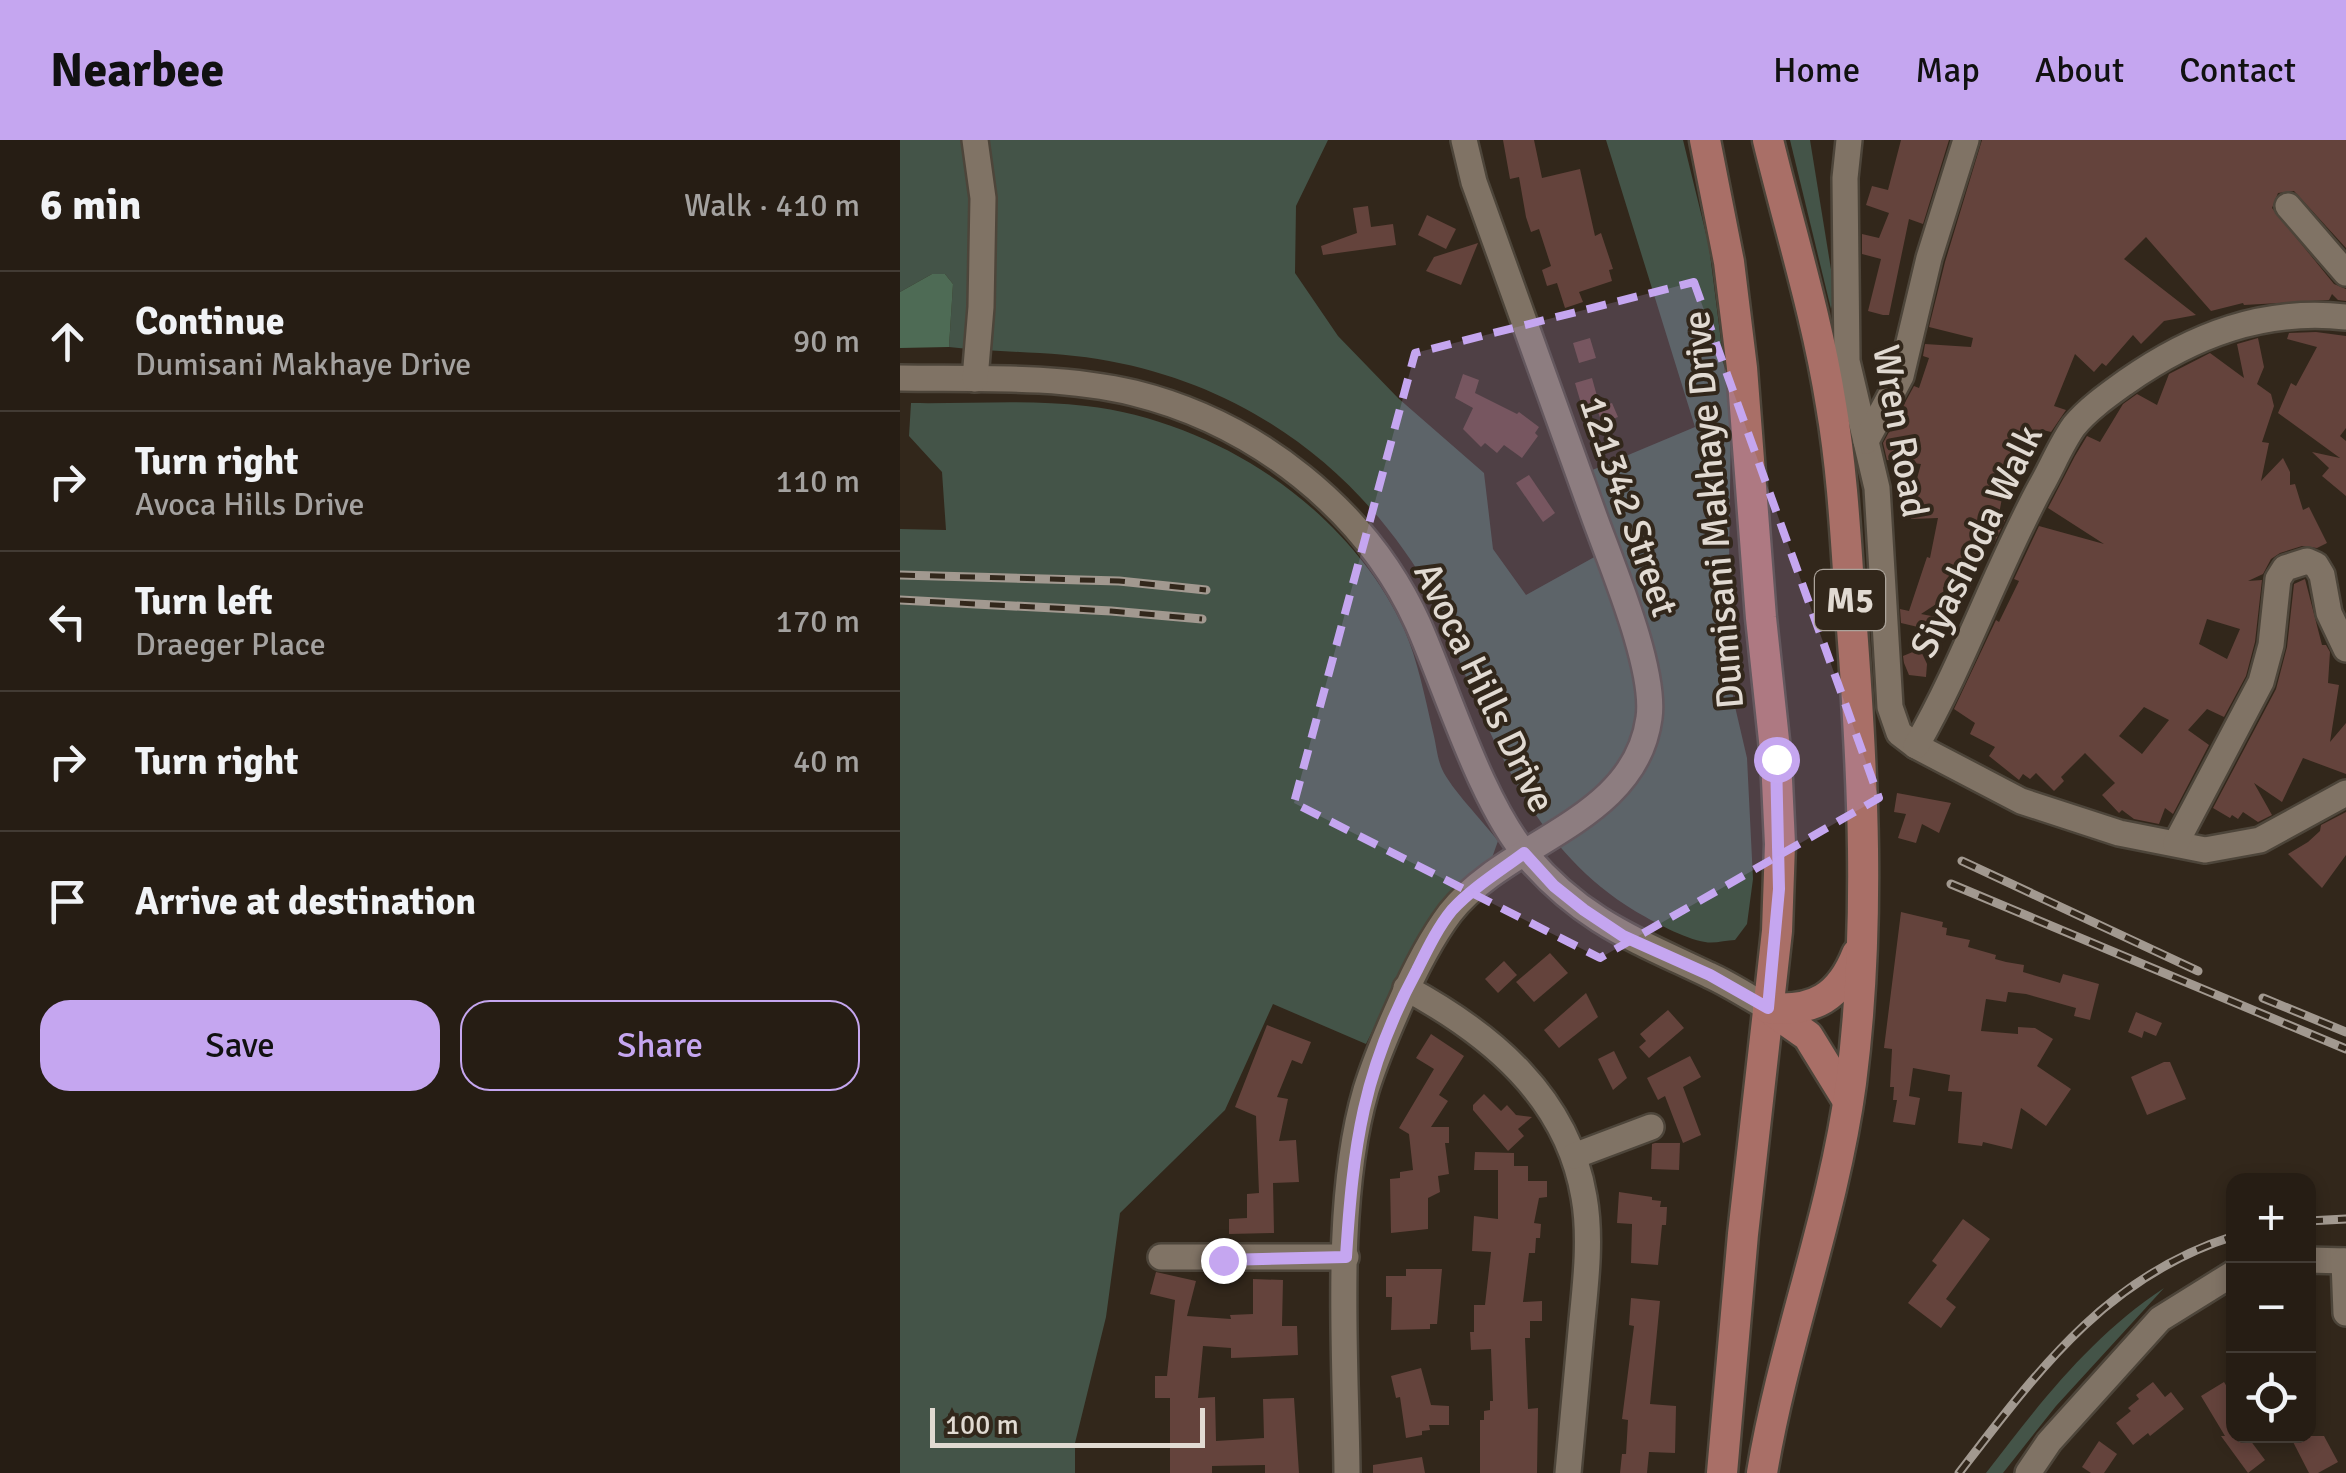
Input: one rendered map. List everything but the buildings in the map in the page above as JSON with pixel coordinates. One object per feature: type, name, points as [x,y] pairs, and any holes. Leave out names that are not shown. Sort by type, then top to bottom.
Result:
[{"type":"main road","name":"Dumisani Makhaye Drive","points":[[1705,140],[1729,262],[1742,368],[1776,759],[1779,889],[1742,1234],[1722,1473]]},
{"type":"main road","name":"M5","points":[[1762,1473],[1773,1406],[1828,1214],[1848,1100],[1863,883],[1858,706],[1842,476],[1831,400],[1768,140]]},
{"type":"main road","points":[[1768,1008],[1805,1010],[1815,1005],[1846,976],[1860,946]]},
{"type":"main road","points":[[1768,1008],[1808,1036],[1848,1100]]},
{"type":"street","points":[[974,379],[981,307],[984,198],[975,140]]},
{"type":"street","name":"121342 Street","points":[[1347,1473],[1346,1257],[1356,1142],[1366,1092],[1406,988],[1452,911],[1476,888],[1594,806],[1620,783],[1646,736],[1650,700],[1619,587],[1474,182],[1464,140]]},
{"type":"street","name":"Wren Road","points":[[1849,140],[1845,191],[1847,361],[1877,488],[1890,708],[1908,740]]},
{"type":"street","points":[[1866,441],[1901,376],[1929,258],[1966,140]]},
{"type":"street","points":[[2288,206],[2346,273]]},
{"type":"street","name":"Siyashoda Walk","points":[[1908,740],[1938,709],[1960,653],[2027,514],[2074,427],[2123,385],[2193,340],[2283,315],[2346,317]]},
{"type":"street","name":"Avoca Hills Drive","points":[[900,378],[1062,383],[1132,393],[1199,414],[1257,444],[1300,474],[1346,516],[1380,558],[1409,604],[1474,760],[1524,853],[1554,886],[1623,936],[1710,975],[1768,1008]]},
{"type":"street","points":[[2176,843],[2262,682],[2272,645],[2278,579],[2285,568],[2306,561],[2316,565],[2336,632],[2346,649]]},
{"type":"street","points":[[1908,740],[2021,802],[2119,832],[2204,850],[2260,840],[2346,793]]},
{"type":"street","points":[[1406,988],[1447,1010],[1506,1056],[1537,1090],[1574,1156],[1585,1200],[1586,1278],[1568,1473]]},
{"type":"street","points":[[1574,1156],[1651,1126]]},
{"type":"street","points":[[1161,1258],[1346,1257]]},
{"type":"street","points":[[2316,1260],[2345,1261],[2346,1313]]},
{"type":"street","points":[[2028,1473],[2062,1428],[2160,1318],[2226,1278]]},
{"type":"highlighted area","points":[[1694,282],[1879,798],[1600,958],[1294,803],[1415,353]]},
{"type":"green space","points":[[900,140],[1328,140],[1296,206],[1295,273],[1338,336],[1398,398],[1484,473],[1493,549],[1526,595],[1598,555],[1590,471],[1695,427],[1606,140],[1683,140],[1709,246],[1731,420],[1729,564],[1733,698],[1747,758],[1753,879],[1747,924],[1735,940],[1705,942],[1659,924],[1595,882],[1562,849],[1510,772],[1433,596],[1405,551],[1337,474],[1298,442],[1255,414],[1161,373],[1090,358],[949,347],[953,284],[945,274],[932,274],[900,292]]},
{"type":"green space","points":[[1790,140],[1810,140],[1835,294],[1831,309]]},
{"type":"green space","points":[[932,274],[945,274],[953,284],[949,347],[900,348],[900,292]]},
{"type":"green space","points":[[911,403],[1043,403],[1135,415],[1183,430],[1273,478],[1314,510],[1350,546],[1380,586],[1413,654],[1442,769],[1498,841],[1489,866],[1454,893],[1420,935],[1366,1044],[1273,1004],[1225,1110],[1120,1213],[1106,1317],[1075,1443],[1075,1473],[900,1473],[900,529],[946,530],[942,472],[909,436]]},
{"type":"green space","points":[[2164,1288],[2056,1406],[2003,1473],[1986,1473],[2089,1350]]},
{"type":"railway","points":[[900,575],[1119,581],[1206,590]]},
{"type":"railway","points":[[900,600],[1202,619]]},
{"type":"railway","points":[[1962,861],[2198,971]]},
{"type":"railway","points":[[1951,884],[2346,1049]]},
{"type":"railway","points":[[2263,998],[2346,1032]]},
{"type":"railway","points":[[2316,1221],[2346,1219]]},
{"type":"railway","points":[[1959,1473],[2047,1364],[2111,1302],[2148,1276],[2226,1239]]},
{"type":"route","points":[[1223,1260],[1346,1257],[1356,1142],[1366,1092],[1406,988],[1452,911],[1524,853],[1554,886],[1623,936],[1710,975],[1768,1008],[1779,889],[1776,759]]}]
